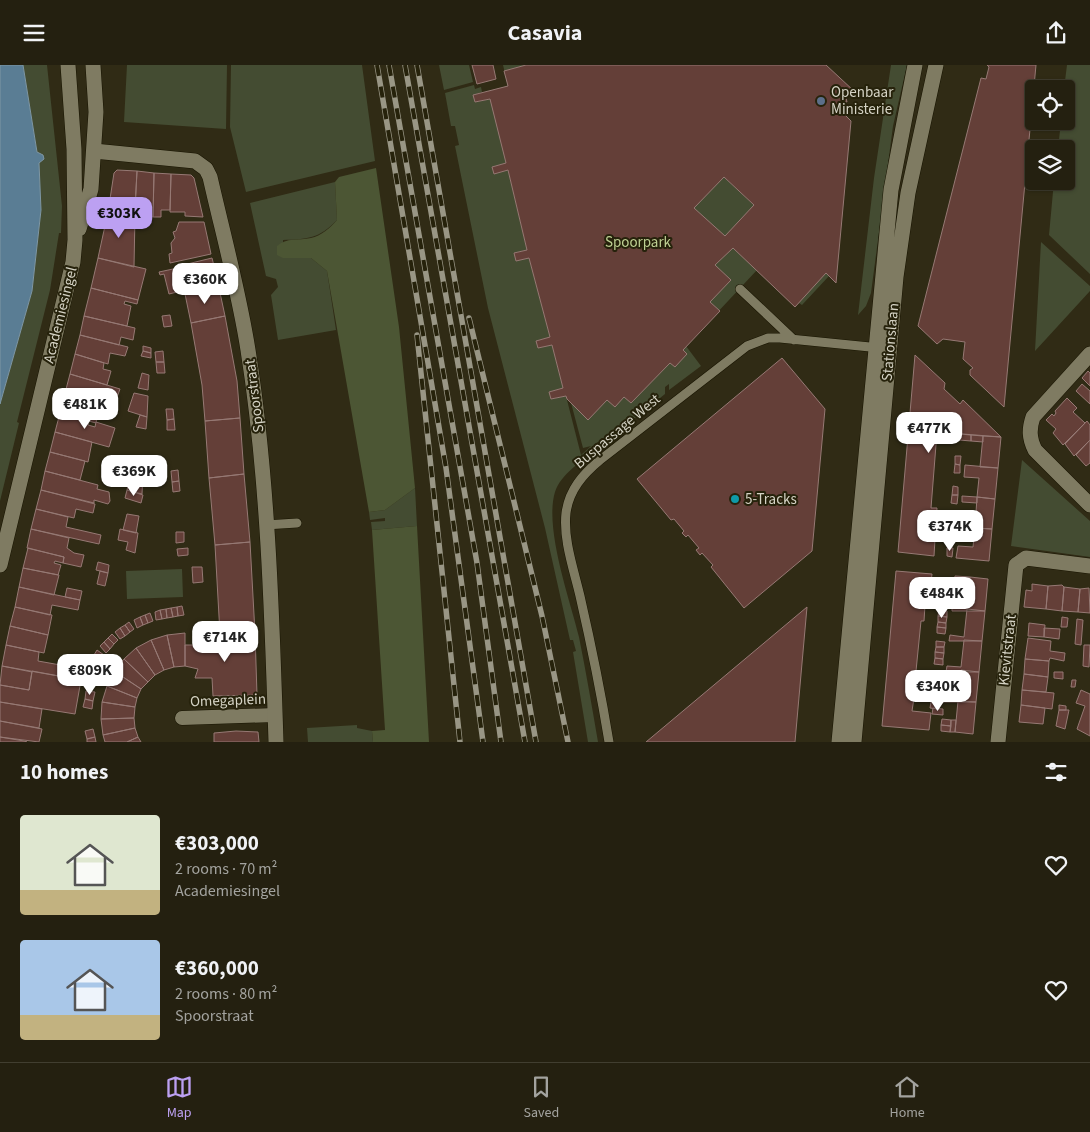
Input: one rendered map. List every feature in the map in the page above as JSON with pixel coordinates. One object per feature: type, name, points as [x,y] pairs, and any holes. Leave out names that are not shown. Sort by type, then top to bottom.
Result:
[{"type":"street","name":"Academiesingel","points":[[0,565],[73,262],[75,240],[74,149],[68,65]]},
{"type":"street","name":"Academiesingel","points":[[75,240],[91,189],[96,113],[92,65]]},
{"type":"street","name":"Stationslaan","points":[[854,742],[882,348],[891,190],[915,65]]},
{"type":"street","name":"Stationslaan","points":[[839,742],[882,348],[908,193],[936,65]]},
{"type":"street","name":"Spoorstraat","points":[[94,151],[195,161],[206,169],[210,177],[248,348],[258,423],[276,742]]},
{"type":"street","points":[[1090,354],[1033,417],[1030,428],[1030,440],[1034,450],[1090,505]]},
{"type":"street","name":"Kievitstraat","points":[[998,742],[1016,565],[1026,558],[1090,566]]},
{"type":"street","name":"Omegaplein","points":[[182,718],[275,715]]},
{"type":"lane","points":[[740,289],[794,340]]},
{"type":"lane","name":"Buspassage West","points":[[609,742],[599,681],[567,539],[566,514],[572,491],[586,472],[600,460],[747,346],[768,338],[882,348]]},
{"type":"lane","points":[[265,525],[297,523]]},
{"type":"green space","points":[[23,65],[47,65],[62,206],[61,233],[59,233],[50,290],[17,422],[19,423],[0,501],[0,404],[32,291],[41,210],[39,163]]},
{"type":"green space","points":[[127,65],[227,65],[226,129],[124,122]]},
{"type":"green space","points":[[231,65],[362,65],[375,161],[246,192],[230,127]]},
{"type":"green space","points":[[439,65],[469,65],[473,82],[444,90]]},
{"type":"green space","name":"Spoorpark","points":[[503,65],[605,65],[829,276],[802,305],[799,303],[795,307],[757,270],[686,346],[701,366],[669,390],[669,384],[665,387],[665,394],[599,447],[598,442],[593,446],[594,451],[572,469],[562,480],[555,492],[553,525],[555,544],[579,637],[598,742],[588,742],[573,652],[576,651],[573,640],[570,640],[545,528],[488,308],[455,146],[459,145],[455,126],[451,126],[445,93],[474,85],[475,89],[481,87],[482,92],[474,95],[475,102],[490,99],[488,91],[508,86]],"holes":[[[498,128],[583,448],[591,446],[581,455],[566,396],[551,399],[549,392],[563,388],[552,345],[538,348],[536,341],[550,337],[529,258],[516,260],[514,253],[527,250],[508,170],[494,174],[492,167],[506,163]]]},
{"type":"green space","points":[[891,65],[907,65],[893,126],[871,293],[866,306],[858,315],[874,178]]},
{"type":"green space","points":[[1067,65],[1090,65],[1090,274],[1049,235],[1053,190],[1075,190],[1075,140],[1059,140],[1060,130],[1075,130],[1075,80],[1065,80]]},
{"type":"green space","points":[[376,168],[399,327],[415,488],[385,510],[369,512],[327,271],[311,258],[283,258],[277,255],[277,246],[289,240],[315,237],[325,231],[337,220],[335,182],[339,177]]},
{"type":"green space","points":[[335,182],[337,220],[324,231],[312,237],[283,240],[283,258],[311,258],[327,271],[336,330],[278,340],[271,295],[278,287],[276,279],[266,276],[250,203]]},
{"type":"green space","points":[[1041,242],[1090,286],[1090,291],[1035,351]]},
{"type":"green space","points":[[1022,460],[1090,521],[1090,557],[1011,546]]},
{"type":"green space","points":[[415,488],[417,526],[372,530],[371,522],[385,521],[385,518],[370,520],[369,512],[385,510]]},
{"type":"green space","points":[[417,526],[429,742],[373,742],[372,731],[385,730],[372,530]]},
{"type":"green space","points":[[182,569],[183,597],[127,599],[126,571]]},
{"type":"green space","points":[[357,725],[357,728],[372,731],[373,742],[308,742],[307,728]]},
{"type":"water","points":[[0,65],[23,65],[37,152],[43,155],[44,159],[39,163],[41,210],[32,291],[0,404]]},
{"type":"building","points":[[472,65],[493,65],[496,79],[477,84]]},
{"type":"building","name":"Spoorpark","points":[[526,65],[826,65],[854,91],[846,98],[847,102],[842,102],[837,107],[851,121],[836,283],[826,273],[795,307],[733,248],[715,265],[731,280],[710,302],[720,311],[683,350],[687,354],[675,367],[670,363],[631,403],[624,397],[615,407],[607,400],[588,420],[566,396],[551,399],[549,392],[563,388],[552,345],[538,348],[536,341],[550,337],[529,258],[516,261],[514,253],[527,250],[508,170],[494,174],[492,167],[506,163],[490,99],[475,102],[473,95],[508,86],[504,71]],"holes":[[[724,177],[754,205],[725,236],[694,208]]]},
{"type":"building","points":[[987,65],[1036,65],[1035,80],[1025,80],[1025,130],[1030,130],[1029,140],[1025,140],[1025,183],[1004,407],[970,375],[970,370],[973,368],[963,359],[965,342],[943,339],[937,344],[918,326],[981,78],[986,79],[989,67]]},
{"type":"building","points":[[117,170],[137,171],[135,209],[122,209],[121,213],[108,212],[114,173]]},
{"type":"building","points":[[137,171],[154,173],[153,217],[146,216],[146,209],[135,209]]},
{"type":"building","points":[[154,173],[171,174],[170,210],[161,210],[161,217],[153,217]]},
{"type":"building","points":[[171,174],[191,175],[194,178],[203,217],[185,216],[185,212],[170,212]]},
{"type":"building","points":[[108,212],[135,215],[134,267],[98,258]]},
{"type":"building","points":[[179,222],[204,222],[211,254],[170,263],[171,243],[175,238],[173,232],[176,231]]},
{"type":"building","points":[[98,258],[146,269],[138,300],[91,288]]},
{"type":"building","points":[[212,258],[218,282],[169,294],[164,274],[160,275],[159,272],[173,269],[173,272],[180,270],[179,266]]},
{"type":"building","points":[[91,288],[138,300],[137,304],[125,301],[124,304],[131,306],[127,326],[84,316]]},
{"type":"building","points":[[219,288],[225,316],[191,323],[185,294]]},
{"type":"building","points":[[170,315],[172,326],[164,327],[162,316]]},
{"type":"building","points":[[84,316],[135,328],[133,340],[121,337],[119,345],[80,335]]},
{"type":"building","points":[[225,316],[237,381],[240,418],[205,421],[202,385],[191,323]]},
{"type":"building","points":[[80,335],[128,347],[125,356],[110,353],[108,364],[75,354]]},
{"type":"building","points":[[143,346],[151,348],[151,353],[143,351]]},
{"type":"building","points":[[143,351],[151,353],[151,358],[141,356]]},
{"type":"building","points":[[163,351],[164,362],[156,362],[155,352]]},
{"type":"building","points":[[75,354],[104,363],[103,369],[111,371],[107,385],[70,374]]},
{"type":"building","points":[[915,355],[945,383],[944,389],[960,404],[963,400],[1001,437],[937,432],[931,508],[937,508],[936,525],[929,525],[928,538],[935,539],[934,556],[898,552]]},
{"type":"building","name":"5-Tracks","points":[[782,358],[825,409],[812,551],[744,608],[711,567],[713,565],[702,553],[700,555],[696,550],[699,548],[688,535],[686,537],[682,533],[684,531],[674,519],[671,520],[637,479]]},
{"type":"building","points":[[156,362],[164,362],[165,373],[157,373]]},
{"type":"building","points":[[1088,371],[1090,373],[1090,386],[1082,378]]},
{"type":"building","points":[[142,373],[149,375],[148,390],[138,388]]},
{"type":"building","points":[[70,374],[120,389],[116,400],[106,398],[104,405],[65,393]]},
{"type":"building","points":[[1082,384],[1090,391],[1090,404],[1076,391]]},
{"type":"building","points":[[65,393],[99,403],[96,423],[60,413]]},
{"type":"building","points":[[134,393],[148,396],[147,417],[128,411]]},
{"type":"building","points":[[1067,398],[1077,408],[1073,412],[1085,423],[1063,445],[1053,433],[1056,429],[1046,420],[1052,414],[1054,416],[1055,411]]},
{"type":"building","points":[[166,409],[173,409],[174,419],[167,420]]},
{"type":"building","points":[[60,413],[89,421],[88,425],[95,427],[96,422],[115,428],[109,447],[55,432]]},
{"type":"building","points":[[140,415],[147,417],[146,429],[136,427]]},
{"type":"building","points":[[240,418],[244,474],[209,478],[205,421]]},
{"type":"building","points":[[174,419],[175,430],[167,430],[167,420]]},
{"type":"building","points":[[1087,421],[1090,425],[1090,440],[1074,456],[1065,444]]},
{"type":"building","points":[[55,432],[92,442],[88,462],[50,452]]},
{"type":"building","points":[[960,434],[971,435],[971,441],[959,440]]},
{"type":"building","points":[[971,435],[983,436],[983,442],[971,441]]},
{"type":"building","points":[[983,436],[1001,437],[998,468],[980,467]]},
{"type":"building","points":[[1090,440],[1090,463],[1086,466],[1076,455]]},
{"type":"building","points":[[50,452],[85,461],[80,480],[45,471]]},
{"type":"building","points":[[955,456],[961,456],[960,465],[955,464]]},
{"type":"building","points":[[128,458],[139,461],[137,471],[126,469]]},
{"type":"building","points":[[955,464],[960,465],[960,473],[954,473]]},
{"type":"building","points":[[965,465],[998,468],[995,499],[977,497],[979,478],[964,477]]},
{"type":"building","points":[[178,470],[179,481],[172,482],[171,471]]},
{"type":"building","points":[[45,471],[98,485],[97,489],[109,492],[110,501],[108,504],[94,500],[94,503],[41,490]]},
{"type":"building","points":[[131,472],[143,475],[142,494],[127,490]]},
{"type":"building","points":[[244,474],[250,542],[215,545],[209,478]]},
{"type":"building","points":[[179,481],[180,491],[173,492],[172,482]]},
{"type":"building","points":[[953,486],[958,487],[958,495],[952,495]]},
{"type":"building","points":[[41,490],[95,504],[93,513],[76,509],[74,518],[36,509]]},
{"type":"building","points":[[127,490],[143,495],[141,503],[125,498]]},
{"type":"building","points":[[952,495],[958,495],[957,504],[951,503]]},
{"type":"building","points":[[962,496],[977,497],[977,503],[962,502]]},
{"type":"building","points":[[977,497],[995,499],[992,529],[975,528]]},
{"type":"building","points":[[36,509],[68,517],[66,527],[101,535],[99,544],[31,529]]},
{"type":"building","points":[[127,514],[139,516],[136,533],[123,530]]},
{"type":"building","points":[[950,517],[956,517],[955,526],[949,525]]},
{"type":"building","points":[[949,525],[955,526],[954,535],[949,534]]},
{"type":"building","points":[[975,528],[992,529],[989,561],[956,558],[958,546],[973,547]]},
{"type":"building","points":[[31,529],[69,538],[67,548],[74,553],[84,555],[81,567],[63,563],[64,557],[27,548]]},
{"type":"building","points":[[120,529],[138,533],[135,553],[126,550],[128,542],[118,540]]},
{"type":"building","points":[[176,532],[184,532],[184,542],[176,543]]},
{"type":"building","points":[[250,542],[255,633],[220,634],[215,545]]},
{"type":"building","points":[[28,548],[64,557],[63,563],[55,561],[54,563],[61,565],[58,575],[23,568]]},
{"type":"building","points":[[188,548],[188,555],[178,556],[177,549]]},
{"type":"building","points":[[947,548],[953,548],[952,557],[947,556]]},
{"type":"building","points":[[98,562],[109,565],[108,573],[96,570]]},
{"type":"building","points":[[192,567],[202,567],[203,582],[193,583]]},
{"type":"building","points":[[23,568],[59,575],[54,595],[19,587]]},
{"type":"building","points":[[100,571],[108,573],[105,586],[97,584]]},
{"type":"building","points":[[896,571],[932,574],[930,591],[923,591],[922,604],[925,605],[924,621],[921,621],[915,681],[919,681],[917,698],[914,698],[912,711],[931,713],[929,730],[882,726]]},
{"type":"building","points":[[955,576],[970,577],[969,587],[954,585]]},
{"type":"building","points":[[970,577],[988,579],[985,611],[952,611],[952,605],[967,606]]},
{"type":"building","points":[[942,580],[950,581],[949,586],[941,585]]},
{"type":"building","points":[[1032,584],[1048,586],[1046,609],[1024,607],[1026,590],[1032,591]]},
{"type":"building","points":[[941,585],[949,586],[949,592],[941,591]]},
{"type":"building","points":[[1062,585],[1064,587],[1062,611],[1046,609],[1048,586]]},
{"type":"building","points":[[19,587],[80,600],[78,610],[52,605],[50,615],[15,607]]},
{"type":"building","points":[[1064,587],[1080,589],[1078,612],[1062,611]]},
{"type":"building","points":[[67,588],[82,591],[80,600],[65,597]]},
{"type":"building","points":[[1089,588],[1090,613],[1078,612],[1080,589]]},
{"type":"building","points":[[941,591],[949,592],[948,598],[940,597]]},
{"type":"building","points":[[940,597],[948,598],[948,603],[940,603]]},
{"type":"building","points":[[182,606],[184,615],[178,616],[177,607]]},
{"type":"building","points":[[15,607],[52,615],[48,635],[10,626]]},
{"type":"building","points":[[177,607],[178,616],[173,617],[171,608]]},
{"type":"building","points":[[807,607],[795,742],[646,742]]},
{"type":"building","points":[[171,608],[173,617],[167,618],[166,609]]},
{"type":"building","points":[[166,609],[167,618],[162,619],[160,610]]},
{"type":"building","points":[[967,609],[985,611],[982,641],[949,641],[950,635],[964,637]]},
{"type":"building","points":[[160,610],[162,619],[156,620],[155,612]]},
{"type":"building","points":[[939,610],[947,611],[947,617],[938,616]]},
{"type":"building","points":[[150,613],[153,621],[148,623],[145,615]]},
{"type":"building","points":[[145,615],[148,623],[143,625],[140,617]]},
{"type":"building","points":[[938,616],[947,617],[946,623],[938,622]]},
{"type":"building","points":[[140,617],[143,625],[137,628],[134,620]]},
{"type":"building","points":[[1062,617],[1068,618],[1067,627],[1061,627]]},
{"type":"building","points":[[1077,619],[1083,620],[1081,645],[1075,644]]},
{"type":"building","points":[[129,622],[134,629],[130,632],[125,625]]},
{"type":"building","points":[[938,622],[946,623],[946,628],[937,627]]},
{"type":"building","points":[[1029,623],[1045,625],[1044,637],[1028,636]]},
{"type":"building","points":[[125,625],[130,632],[125,636],[120,628]]},
{"type":"building","points":[[10,626],[48,635],[44,653],[6,645]]},
{"type":"building","points":[[937,627],[946,628],[945,634],[937,633]]},
{"type":"building","points":[[120,628],[125,636],[120,639],[115,632]]},
{"type":"building","points":[[1044,628],[1060,629],[1059,639],[1044,637]]},
{"type":"building","points":[[185,633],[185,666],[174,667],[167,635]]},
{"type":"building","points":[[255,633],[257,695],[213,696],[212,678],[195,678],[198,669],[185,666],[185,645],[194,645],[193,636]]},
{"type":"building","points":[[112,634],[118,640],[114,644],[108,638]]},
{"type":"building","points":[[167,635],[174,667],[164,670],[151,640]]},
{"type":"building","points":[[108,638],[114,644],[110,649],[104,642]]},
{"type":"building","points":[[1028,638],[1051,641],[1050,651],[1065,653],[1064,661],[1050,658],[1049,661],[1025,659]]},
{"type":"building","points":[[151,640],[164,670],[155,675],[136,648]]},
{"type":"building","points":[[964,640],[982,641],[979,672],[946,672],[947,666],[961,667]]},
{"type":"building","points":[[936,641],[945,642],[944,647],[936,647]]},
{"type":"building","points":[[104,642],[110,649],[106,653],[100,646]]},
{"type":"building","points":[[6,645],[39,652],[38,661],[66,666],[64,677],[2,666]]},
{"type":"building","points":[[1084,645],[1090,645],[1089,667],[1083,666]]},
{"type":"building","points":[[936,647],[944,647],[944,653],[935,652]]},
{"type":"building","points":[[136,648],[155,675],[148,682],[124,659]]},
{"type":"building","points":[[97,650],[104,655],[101,660],[94,655]]},
{"type":"building","points":[[935,652],[944,653],[943,659],[935,658]]},
{"type":"building","points":[[94,655],[101,660],[98,665],[91,660]]},
{"type":"building","points":[[935,658],[943,659],[943,665],[934,664]]},
{"type":"building","points":[[124,659],[148,682],[141,689],[114,671]]},
{"type":"building","points":[[1025,659],[1049,661],[1048,677],[1024,674]]},
{"type":"building","points":[[91,660],[98,665],[95,670],[87,665]]},
{"type":"building","points":[[2,666],[32,672],[29,690],[0,685]]},
{"type":"building","points":[[961,670],[979,672],[976,702],[943,702],[944,696],[958,698]]},
{"type":"building","points":[[32,671],[81,680],[75,714],[0,702],[0,685],[29,690]]},
{"type":"building","points":[[114,671],[141,689],[137,698],[107,686]]},
{"type":"building","points":[[933,672],[942,672],[941,678],[933,677]]},
{"type":"building","points":[[1054,672],[1063,672],[1063,679],[1054,678]]},
{"type":"building","points":[[1024,674],[1048,677],[1046,692],[1022,690]]},
{"type":"building","points":[[933,677],[941,678],[941,684],[932,683]]},
{"type":"building","points":[[1072,680],[1076,680],[1075,687],[1071,687]]},
{"type":"building","points":[[932,683],[941,684],[940,689],[932,689]]},
{"type":"building","points":[[107,686],[137,698],[135,707],[102,702]]},
{"type":"building","points":[[932,689],[940,689],[940,695],[931,694]]},
{"type":"building","points":[[1022,690],[1054,693],[1052,709],[1021,705]]},
{"type":"building","points":[[1081,690],[1090,694],[1090,736],[1077,729],[1085,706],[1076,703]]},
{"type":"building","points":[[86,691],[95,692],[93,701],[85,699]]},
{"type":"building","points":[[85,699],[93,701],[92,709],[83,707]]},
{"type":"building","points":[[958,701],[976,702],[973,734],[955,732]]},
{"type":"building","points":[[0,702],[42,709],[39,728],[0,721]]},
{"type":"building","points":[[102,702],[135,707],[134,718],[101,719]]},
{"type":"building","points":[[931,702],[939,703],[939,709],[930,708]]},
{"type":"building","points":[[1021,705],[1045,708],[1043,724],[1019,722]]},
{"type":"building","points":[[1059,705],[1066,706],[1066,710],[1059,710]]},
{"type":"building","points":[[933,708],[943,709],[943,715],[932,714]]},
{"type":"building","points":[[1059,710],[1069,710],[1065,729],[1056,726]]},
{"type":"building","points":[[134,718],[135,728],[103,735],[101,719]]},
{"type":"building","points":[[942,719],[951,720],[951,726],[941,725]]},
{"type":"building","points":[[951,720],[956,720],[955,732],[950,732]]},
{"type":"building","points":[[0,721],[42,729],[39,742],[0,737]]},
{"type":"building","points":[[941,725],[951,726],[950,732],[941,731]]},
{"type":"building","points":[[135,728],[138,737],[127,742],[105,742],[103,735]]},
{"type":"building","points":[[93,729],[95,737],[87,739],[85,731]]},
{"type":"building","points":[[258,732],[259,742],[214,742],[214,733]]},
{"type":"building","points":[[0,737],[24,741],[27,742],[0,742]]},
{"type":"building","points":[[95,737],[96,742],[87,742],[87,739]]},
{"type":"building","points":[[138,737],[141,742],[127,742]]},
{"type":"railway","points":[[377,65],[446,468],[483,742]]},
{"type":"railway","points":[[389,65],[477,563],[501,742]]},
{"type":"railway","points":[[405,65],[525,742]]},
{"type":"railway","points":[[417,65],[536,742]]},
{"type":"railway","points":[[469,318],[542,616],[568,742]]},
{"type":"railway","points":[[417,335],[460,742]]},
{"type":"place","name":"Openbaar Ministerie","points":[[821,101]]},
{"type":"place","name":"5-Tracks","points":[[735,499]]}]
